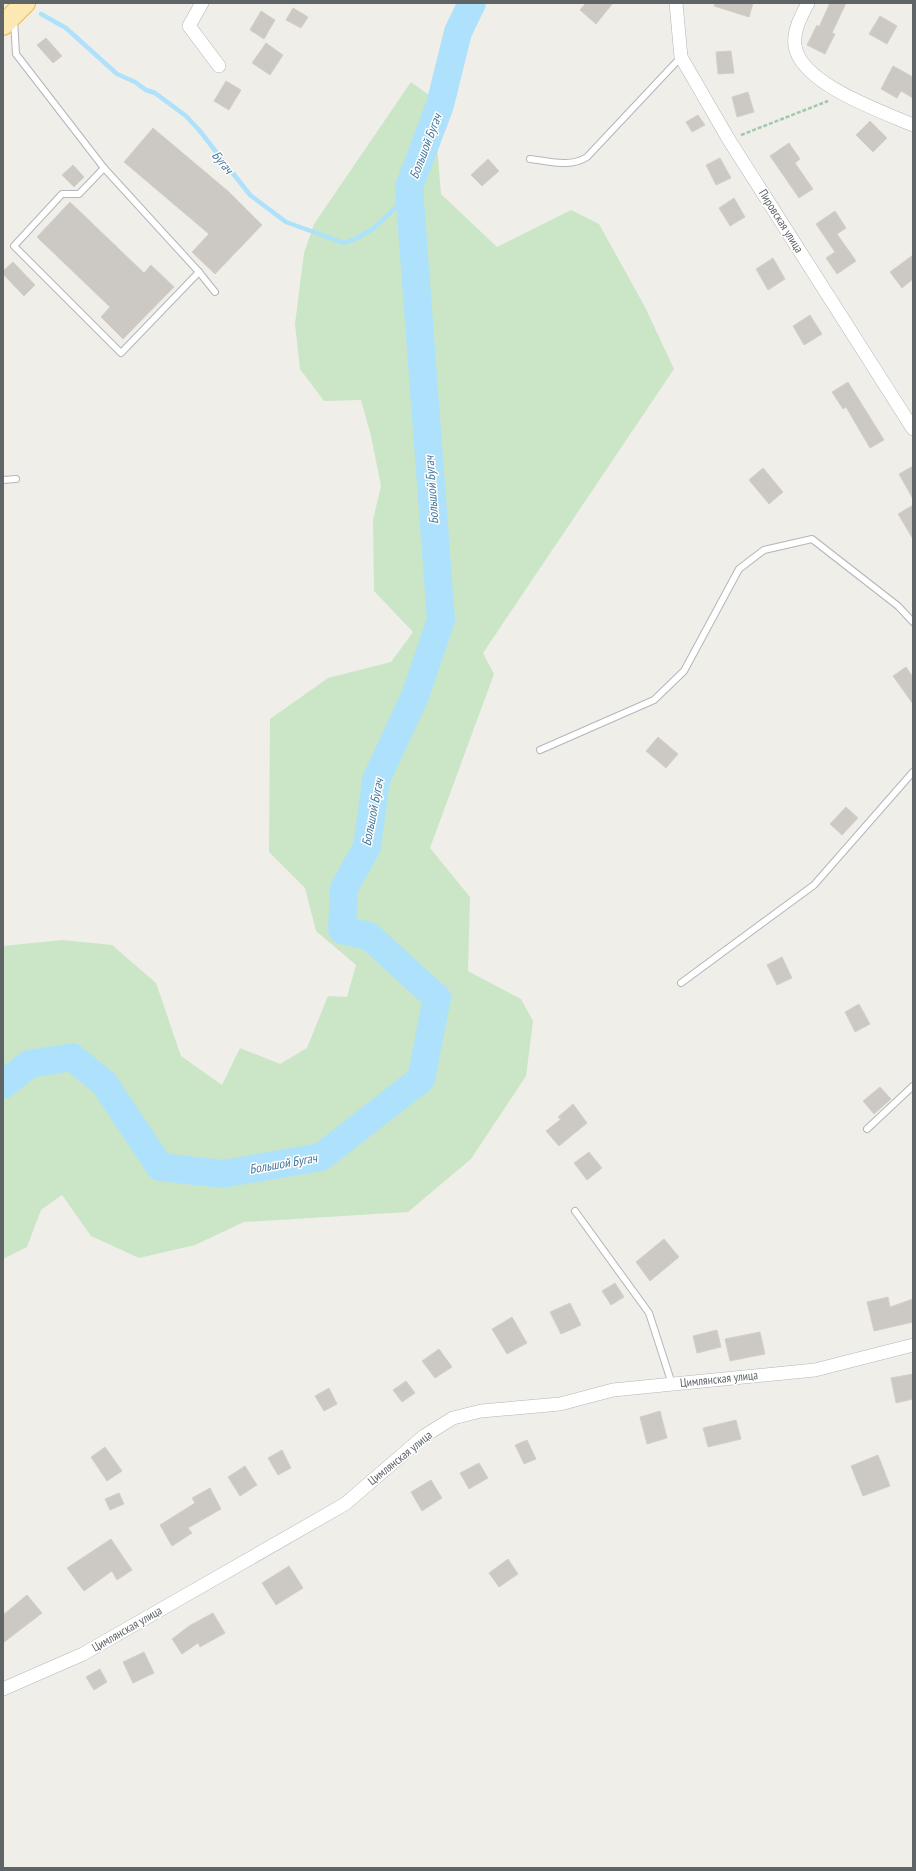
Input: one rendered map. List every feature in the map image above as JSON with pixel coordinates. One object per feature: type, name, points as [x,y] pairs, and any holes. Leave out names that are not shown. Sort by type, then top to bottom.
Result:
[{"type":"street","points":[[202,3],[189,26],[219,66]]},
{"type":"street","name":"Пировская улица","points":[[676,3],[681,57],[729,140],[913,429]]},
{"type":"street","points":[[808,3],[796,32],[795,46],[798,56],[805,68],[843,95],[913,125]]},
{"type":"street","name":"Цимлянская улица","points":[[3,1689],[83,1654],[345,1504],[424,1436],[453,1418],[481,1411],[560,1404],[613,1390],[815,1370],[913,1345]]},
{"type":"lane","points":[[14,14],[16,54],[104,168],[200,272],[215,292]]},
{"type":"lane","points":[[530,159],[569,164],[579,162],[587,157],[681,57]]},
{"type":"lane","points":[[104,168],[79,194],[62,194],[14,246],[121,353],[200,272]]},
{"type":"lane","points":[[3,480],[16,479]]},
{"type":"lane","points":[[540,750],[654,700],[684,671],[739,569],[764,550],[812,539],[898,606],[913,622]]},
{"type":"lane","points":[[681,983],[814,885],[913,772]]},
{"type":"lane","points":[[867,1129],[913,1086]]},
{"type":"lane","points":[[575,1211],[649,1313],[672,1384]]},
{"type":"path","points":[[729,140],[843,95]]},
{"type":"green space","points":[[411,82],[433,98],[441,194],[497,247],[571,210],[599,224],[645,307],[674,369],[483,653],[494,674],[430,848],[470,897],[468,971],[521,999],[533,1021],[526,1076],[471,1159],[408,1212],[244,1222],[195,1245],[139,1258],[91,1236],[62,1195],[41,1210],[27,1247],[3,1259],[3,946],[62,940],[112,945],[156,983],[181,1056],[222,1085],[240,1048],[280,1064],[307,1048],[328,996],[347,997],[356,965],[316,931],[305,888],[269,852],[270,719],[328,678],[391,662],[413,632],[374,591],[373,520],[381,486],[371,436],[361,400],[324,401],[300,369],[295,324],[304,253],[314,224]]},
{"type":"building","points":[[586,3],[613,3],[596,24],[580,10]]},
{"type":"building","points":[[715,3],[753,3],[749,17],[714,6]]},
{"type":"building","points":[[830,3],[846,3],[832,33],[835,34],[825,54],[807,45],[817,25],[819,27]]},
{"type":"building","points":[[293,8],[308,17],[301,28],[286,20]]},
{"type":"building","points":[[261,11],[275,20],[264,39],[250,30]]},
{"type":"building","points":[[880,16],[897,26],[887,44],[869,34]]},
{"type":"building","points":[[46,38],[62,56],[53,63],[37,45]]},
{"type":"building","points":[[266,43],[283,55],[270,75],[252,63]]},
{"type":"building","points":[[731,51],[734,73],[718,74],[716,52]]},
{"type":"building","points":[[893,66],[913,77],[913,98],[901,91],[897,98],[881,89]]},
{"type":"building","points":[[226,81],[241,90],[229,110],[214,101]]},
{"type":"building","points":[[748,92],[754,112],[737,117],[732,97]]},
{"type":"building","points":[[698,115],[705,125],[692,132],[686,122]]},
{"type":"building","points":[[870,121],[887,138],[873,152],[856,135]]},
{"type":"building","points":[[153,128],[229,192],[262,225],[215,274],[192,252],[209,234],[124,162]]},
{"type":"building","points":[[789,143],[800,159],[795,163],[813,189],[799,198],[770,156]]},
{"type":"building","points":[[720,158],[731,178],[716,185],[706,165]]},
{"type":"building","points":[[488,159],[499,171],[482,186],[471,175]]},
{"type":"building","points":[[73,165],[84,177],[74,187],[62,175]]},
{"type":"building","points":[[734,198],[745,217],[730,226],[719,208]]},
{"type":"building","points":[[70,202],[144,273],[151,265],[174,287],[123,339],[101,317],[110,307],[37,237]]},
{"type":"building","points":[[835,211],[846,228],[837,234],[856,261],[837,274],[826,258],[835,252],[816,224]]},
{"type":"building","points":[[913,255],[913,279],[902,288],[890,272]]},
{"type":"building","points":[[773,258],[785,279],[768,290],[756,269]]},
{"type":"building","points":[[13,262],[35,285],[24,296],[3,274],[3,271]]},
{"type":"building","points":[[810,315],[822,334],[804,345],[793,326]]},
{"type":"building","points":[[848,382],[884,440],[870,448],[846,407],[843,409],[832,392]]},
{"type":"building","points":[[913,466],[913,499],[899,474]]},
{"type":"building","points":[[763,468],[783,492],[769,504],[749,480]]},
{"type":"building","points":[[913,505],[913,539],[898,514]]},
{"type":"building","points":[[906,667],[913,677],[913,704],[893,676]]},
{"type":"building","points":[[658,737],[678,754],[666,768],[646,751]]},
{"type":"building","points":[[846,807],[858,818],[842,835],[830,824]]},
{"type":"building","points":[[782,957],[792,978],[777,985],[767,965]]},
{"type":"building","points":[[859,1004],[870,1024],[855,1032],[845,1012]]},
{"type":"building","points":[[880,1087],[891,1099],[874,1114],[863,1101]]},
{"type":"building","points":[[573,1104],[587,1123],[559,1146],[546,1131],[561,1119],[558,1117]]},
{"type":"building","points":[[589,1152],[602,1168],[587,1180],[574,1163]]},
{"type":"building","points":[[664,1239],[679,1257],[650,1281],[636,1262]]},
{"type":"building","points":[[615,1283],[624,1297],[611,1305],[602,1291]]},
{"type":"building","points":[[888,1297],[890,1307],[913,1299],[913,1322],[874,1331],[867,1302]]},
{"type":"building","points":[[570,1303],[581,1325],[561,1334],[550,1312]]},
{"type":"building","points":[[512,1317],[527,1343],[507,1354],[492,1329]]},
{"type":"building","points":[[717,1330],[721,1347],[697,1353],[693,1336]]},
{"type":"building","points":[[760,1332],[765,1354],[730,1361],[725,1339]]},
{"type":"building","points":[[439,1349],[452,1367],[435,1378],[422,1361]]},
{"type":"building","points":[[913,1374],[913,1399],[896,1403],[891,1378]]},
{"type":"building","points":[[406,1381],[415,1393],[402,1402],[393,1390]]},
{"type":"building","points":[[329,1388],[337,1404],[324,1411],[315,1396]]},
{"type":"building","points":[[660,1411],[667,1438],[647,1444],[640,1417]]},
{"type":"building","points":[[736,1420],[741,1439],[708,1447],[703,1428]]},
{"type":"building","points":[[527,1440],[536,1459],[524,1464],[515,1445]]},
{"type":"building","points":[[105,1447],[122,1471],[107,1481],[91,1457]]},
{"type":"building","points":[[282,1450],[291,1468],[278,1475],[268,1458]]},
{"type":"building","points":[[878,1455],[890,1486],[863,1496],[851,1466]]},
{"type":"building","points":[[479,1463],[488,1478],[469,1489],[460,1473]]},
{"type":"building","points":[[245,1466],[257,1485],[240,1496],[228,1477]]},
{"type":"building","points":[[431,1480],[442,1498],[422,1511],[411,1492]]},
{"type":"building","points":[[210,1488],[221,1509],[188,1528],[192,1533],[172,1546],[160,1525],[195,1503],[192,1498]]},
{"type":"building","points":[[119,1493],[124,1504],[110,1510],[105,1499]]},
{"type":"building","points":[[111,1539],[132,1570],[117,1580],[112,1571],[84,1591],[67,1568]]},
{"type":"building","points":[[508,1559],[518,1574],[499,1587],[489,1573]]},
{"type":"building","points":[[289,1566],[303,1588],[276,1605],[262,1583]]},
{"type":"building","points":[[27,1595],[42,1613],[3,1643],[3,1615]]},
{"type":"building","points":[[213,1613],[225,1633],[200,1647],[198,1643],[182,1654],[172,1639],[189,1626]]},
{"type":"building","points":[[144,1652],[154,1673],[133,1683],[123,1662]]},
{"type":"building","points":[[100,1669],[107,1682],[94,1690],[86,1677]]},
{"type":"waterway","name":"Большой Бугач","points":[[3,1085],[29,1064],[72,1057],[104,1083],[160,1167],[222,1174],[321,1157],[421,1079],[437,998],[369,936],[342,930],[344,888],[367,847],[376,780],[415,696],[441,620],[409,187],[440,105],[458,32],[472,3]]},
{"type":"waterway","name":"Бугач","points":[[41,14],[66,28],[117,74],[135,82],[146,90],[155,93],[186,116],[199,130],[250,195],[286,222],[344,243],[373,229],[401,202],[407,195],[409,187]]}]
